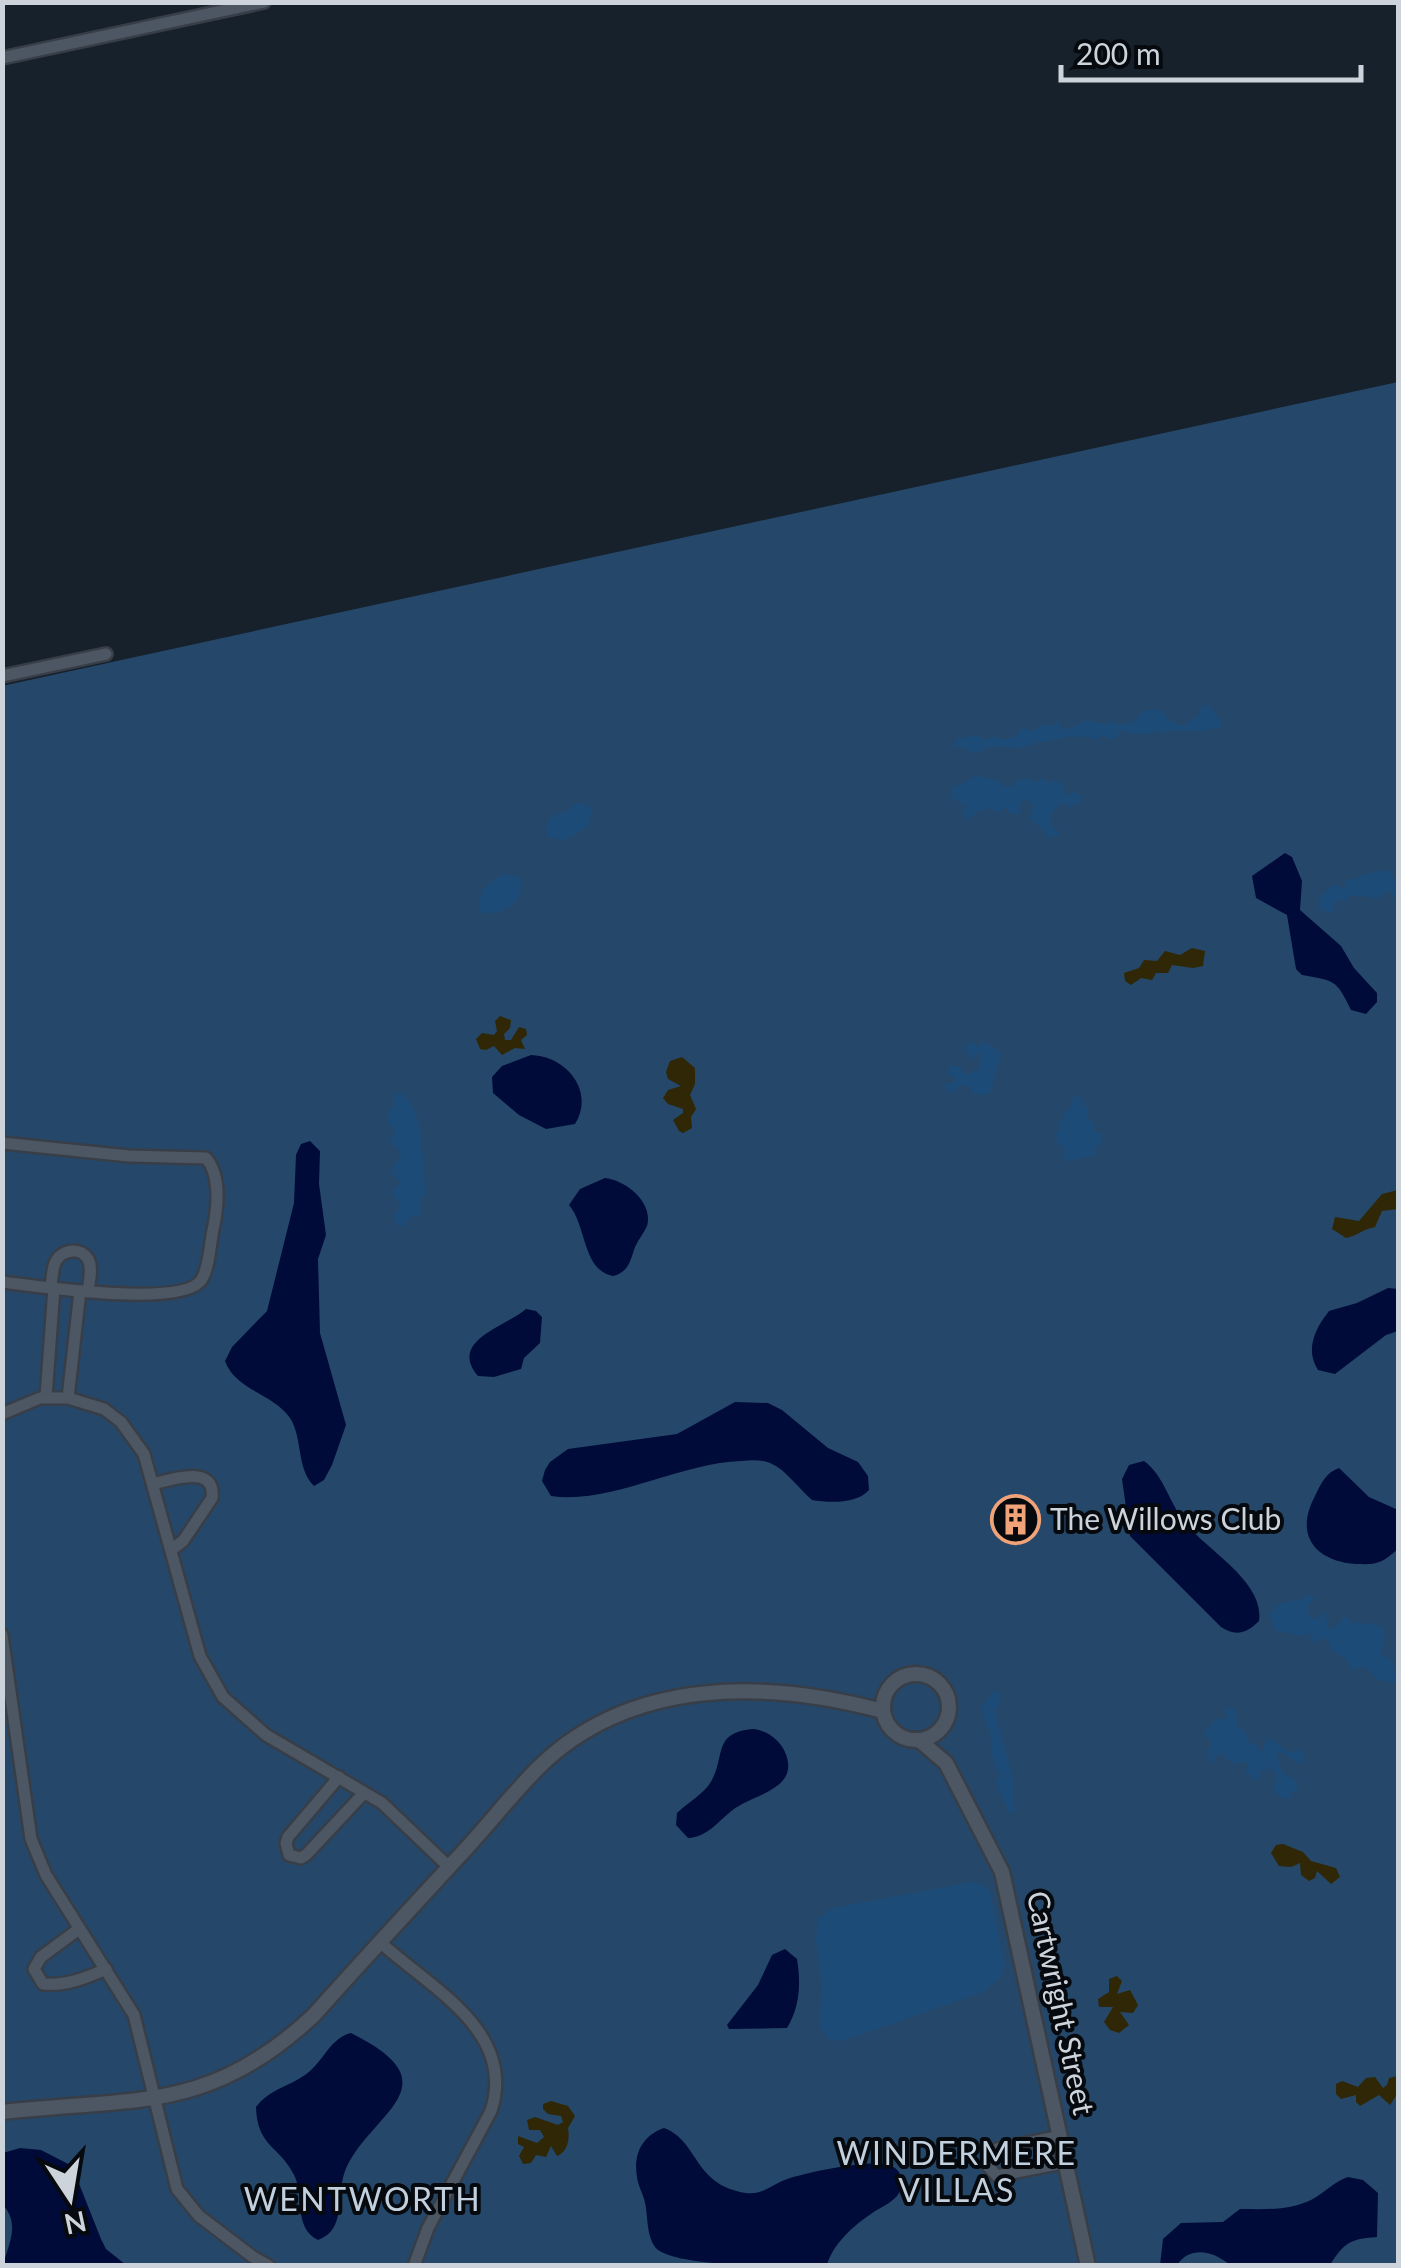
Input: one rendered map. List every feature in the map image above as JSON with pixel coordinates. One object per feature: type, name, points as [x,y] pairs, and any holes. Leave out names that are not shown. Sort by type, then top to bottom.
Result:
[{"type":"street","points":[[2,58],[264,2]]},
{"type":"street","points":[[2,676],[106,654]]},
{"type":"street","points":[[2,1143],[129,1156],[206,1158],[213,1166],[215,1218],[196,1285],[139,1296],[2,1282]]},
{"type":"street","points":[[46,1397],[56,1259],[78,1251],[86,1255],[90,1264],[68,1398]]},
{"type":"street","points":[[2,1414],[46,1397],[68,1398],[104,1410],[122,1422],[144,1454],[200,1656],[223,1697],[266,1735],[382,1804],[449,1867]]},
{"type":"street","points":[[153,1484],[198,1476],[210,1483],[213,1490],[212,1498],[184,1541],[171,1550]]},
{"type":"street","points":[[2,1635],[31,1839],[46,1875],[134,2016],[172,2173],[184,2199],[226,2236],[269,2266]]},
{"type":"street","points":[[908,1674],[936,1680],[949,1704],[945,1723],[920,1740],[896,1733],[883,1711],[886,1691],[908,1674]]},
{"type":"street","points":[[2,2112],[154,2100],[234,2074],[286,2040],[540,1766],[568,1744],[633,1708],[700,1693],[737,1690],[836,1699],[883,1711]]},
{"type":"street","points":[[836,1699],[886,1691]]},
{"type":"street","name":"Cartwright Street","points":[[939,1730],[946,1762],[1002,1872],[1088,2266]]},
{"type":"street","name":"Cartwright Street","points":[[920,1740],[946,1762]]},
{"type":"street","points":[[340,1778],[288,1837],[289,1855],[306,1855],[364,1793]]},
{"type":"street","points":[[80,1929],[41,1957],[34,1969],[36,1977],[43,1984],[52,1985],[77,1981],[106,1968]]},
{"type":"street","points":[[380,1942],[444,1994],[480,2030],[496,2070],[491,2112],[428,2228],[414,2266]]},
{"type":"street","points":[[1061,2136],[997,2149],[988,2154],[987,2165],[992,2174],[1004,2176],[1067,2162]]},
{"type":"shaded area","points":[[1398,382],[1398,2265],[3,2265],[2,686]]},
{"type":"shaded area","points":[[1202,705],[1211,707],[1223,726],[1158,733],[1155,730],[1148,734],[1128,734],[1125,730],[1116,739],[1107,739],[1102,734],[1098,741],[1070,737],[1023,748],[991,747],[975,754],[952,747],[957,739],[975,735],[984,740],[998,736],[998,740],[1014,737],[1023,728],[1033,731],[1042,724],[1058,722],[1065,730],[1087,720],[1105,725],[1111,721],[1118,725],[1131,723],[1147,710],[1163,711],[1168,720],[1183,726],[1199,715]]},
{"type":"shaded area","points":[[976,775],[1001,782],[1005,787],[1028,779],[1037,782],[1041,778],[1048,783],[1052,780],[1062,783],[1067,797],[1074,792],[1082,796],[1080,804],[1070,809],[1065,802],[1055,808],[1050,817],[1052,826],[1062,835],[1048,838],[1029,819],[1034,805],[1028,799],[1020,803],[1018,815],[1006,807],[999,813],[986,809],[968,822],[962,811],[967,805],[951,800],[951,788]]},
{"type":"shaded area","points":[[576,803],[592,810],[588,827],[564,840],[548,837],[546,826],[551,817]]},
{"type":"shaded area","points":[[1285,853],[1292,857],[1302,881],[1300,910],[1341,946],[1354,968],[1377,993],[1377,1002],[1366,1014],[1351,1010],[1333,983],[1302,975],[1296,969],[1287,915],[1256,898],[1252,876]]},
{"type":"shaded area","points":[[1388,871],[1396,882],[1398,903],[1390,891],[1376,899],[1360,895],[1337,900],[1333,912],[1320,909],[1320,896],[1336,884],[1344,889],[1346,881]]},
{"type":"shaded area","points":[[502,874],[519,877],[517,899],[506,909],[482,913],[482,890]]},
{"type":"shaded area","points":[[972,1041],[977,1048],[983,1041],[1001,1053],[994,1088],[986,1095],[972,1093],[971,1088],[960,1084],[955,1092],[948,1092],[945,1085],[957,1081],[946,1073],[951,1065],[960,1067],[964,1075],[979,1070],[981,1052],[970,1059],[964,1047]]},
{"type":"shaded area","points":[[531,1055],[556,1062],[574,1078],[582,1100],[575,1124],[546,1129],[519,1115],[493,1093],[492,1077],[502,1066]]},
{"type":"shaded area","points":[[402,1093],[419,1125],[426,1194],[420,1199],[420,1217],[411,1216],[404,1226],[398,1226],[394,1217],[400,1205],[391,1191],[401,1183],[391,1172],[402,1152],[389,1142],[395,1132],[387,1119],[393,1108],[393,1094]]},
{"type":"shaded area","points":[[1078,1095],[1088,1110],[1087,1119],[1096,1124],[1093,1131],[1102,1133],[1102,1144],[1096,1146],[1095,1155],[1070,1162],[1062,1157],[1064,1146],[1058,1145],[1055,1134],[1065,1110],[1070,1109]]},
{"type":"shaded area","points":[[310,1141],[320,1151],[319,1184],[326,1235],[318,1259],[320,1333],[346,1425],[332,1465],[324,1480],[314,1486],[304,1471],[290,1418],[237,1379],[225,1361],[232,1347],[267,1311],[294,1203],[296,1155],[301,1144]]},
{"type":"shaded area","points":[[605,1178],[636,1194],[648,1217],[628,1265],[613,1276],[603,1272],[590,1256],[569,1205],[580,1189]]},
{"type":"shaded area","points":[[1388,1288],[1398,1289],[1398,1331],[1386,1335],[1335,1374],[1318,1370],[1312,1354],[1313,1339],[1329,1311]]},
{"type":"shaded area","points":[[526,1309],[542,1317],[540,1343],[524,1358],[521,1369],[494,1377],[478,1376],[471,1364],[474,1344]]},
{"type":"shaded area","points":[[735,1402],[768,1403],[782,1410],[828,1448],[858,1462],[868,1476],[869,1490],[850,1500],[812,1500],[777,1467],[756,1460],[717,1463],[597,1495],[551,1496],[542,1481],[550,1462],[568,1449],[677,1434]]},
{"type":"shaded area","points":[[1144,1461],[1157,1474],[1186,1524],[1233,1568],[1253,1593],[1259,1621],[1250,1628],[1236,1633],[1221,1627],[1130,1536],[1122,1479],[1129,1465]]},
{"type":"shaded area","points":[[1339,1468],[1369,1497],[1398,1510],[1398,1549],[1382,1561],[1342,1562],[1329,1558],[1312,1543],[1307,1523],[1309,1510],[1324,1479]]},
{"type":"shaded area","points":[[1306,1594],[1315,1599],[1307,1606],[1308,1614],[1316,1620],[1325,1614],[1330,1631],[1346,1616],[1351,1623],[1360,1621],[1383,1628],[1381,1653],[1398,1670],[1398,1682],[1380,1681],[1363,1666],[1351,1670],[1345,1658],[1332,1651],[1327,1638],[1314,1642],[1309,1638],[1313,1633],[1303,1636],[1276,1631],[1269,1615],[1273,1606],[1304,1598]]},
{"type":"shaded area","points":[[993,1692],[999,1693],[1000,1703],[994,1710],[1014,1787],[1016,1809],[1010,1814],[996,1783],[1000,1775],[993,1762],[990,1733],[981,1709]]},
{"type":"shaded area","points":[[1225,1707],[1235,1709],[1237,1727],[1245,1731],[1250,1744],[1257,1745],[1258,1750],[1262,1751],[1268,1737],[1288,1752],[1301,1750],[1305,1758],[1302,1765],[1276,1753],[1282,1772],[1298,1783],[1298,1789],[1291,1793],[1293,1798],[1281,1798],[1273,1789],[1277,1776],[1267,1763],[1260,1779],[1252,1780],[1245,1773],[1249,1762],[1233,1764],[1223,1754],[1210,1762],[1207,1750],[1213,1744],[1203,1733],[1217,1719],[1227,1719]]},
{"type":"shaded area","points":[[754,1729],[772,1736],[782,1747],[787,1774],[773,1789],[734,1809],[707,1832],[688,1838],[676,1825],[677,1813],[708,1786],[725,1741],[740,1731]]},
{"type":"shaded area","points":[[972,1882],[990,1892],[1005,1965],[1000,1978],[983,1992],[857,2036],[838,2041],[828,2039],[819,2025],[822,1986],[816,1940],[818,1918],[833,1908]]},
{"type":"shaded area","points":[[785,1949],[797,1959],[799,1977],[797,2003],[787,2028],[729,2029],[727,2025],[758,1985],[772,1955]]},
{"type":"shaded area","points":[[351,2033],[382,2052],[399,2069],[402,2085],[397,2100],[345,2171],[337,2220],[327,2235],[318,2240],[305,2228],[294,2175],[260,2130],[256,2107],[268,2095],[310,2071],[333,2044]]},
{"type":"shaded area","points":[[664,2128],[684,2143],[716,2181],[746,2193],[761,2192],[804,2174],[867,2164],[894,2167],[900,2174],[901,2187],[894,2199],[844,2236],[827,2265],[738,2265],[671,2256],[658,2250],[651,2239],[636,2169],[645,2141]]},
{"type":"shaded area","points":[[20,2148],[41,2150],[72,2166],[106,2249],[126,2265],[3,2265],[12,2226],[3,2205],[3,2153]]},
{"type":"shaded area","points":[[1348,2177],[1363,2180],[1378,2193],[1377,2237],[1350,2243],[1330,2265],[1230,2265],[1202,2252],[1189,2255],[1177,2265],[1160,2265],[1163,2239],[1181,2223],[1223,2222],[1240,2209],[1295,2206]]},
{"type":"sand","points":[[1192,948],[1205,951],[1203,966],[1172,965],[1168,973],[1156,973],[1152,980],[1141,978],[1131,985],[1125,981],[1124,973],[1139,968],[1144,960],[1157,961],[1165,951],[1180,955]]},
{"type":"sand","points":[[500,1016],[511,1020],[505,1040],[511,1040],[519,1027],[526,1029],[527,1035],[521,1040],[525,1049],[515,1048],[502,1055],[494,1046],[480,1049],[476,1039],[482,1033],[494,1035],[495,1021]]},
{"type":"sand","points":[[682,1057],[695,1068],[690,1095],[696,1109],[691,1117],[692,1128],[683,1133],[673,1120],[683,1109],[663,1098],[668,1090],[681,1086],[668,1079],[666,1072],[670,1061]]},
{"type":"sand","points":[[1398,1190],[1398,1209],[1382,1211],[1375,1227],[1346,1238],[1332,1229],[1335,1217],[1359,1221],[1382,1194]]},
{"type":"sand","points":[[1276,1845],[1303,1852],[1311,1861],[1336,1868],[1340,1877],[1331,1884],[1317,1871],[1309,1881],[1301,1875],[1300,1863],[1279,1866],[1271,1853]]},
{"type":"sand","points":[[1117,1976],[1122,1981],[1117,1994],[1130,1990],[1138,2005],[1133,2013],[1120,2012],[1129,2025],[1119,2033],[1104,2022],[1113,2007],[1099,2007],[1098,1999],[1109,1992],[1109,1979]]},
{"type":"sand","points":[[1398,2076],[1398,2093],[1390,2105],[1379,2095],[1360,2106],[1356,2095],[1341,2099],[1336,2094],[1336,2084],[1342,2081],[1358,2087],[1366,2078],[1375,2077],[1383,2088],[1389,2078]]},
{"type":"sand","points":[[551,2101],[568,2106],[575,2116],[568,2128],[566,2148],[557,2156],[551,2146],[546,2157],[536,2155],[531,2163],[523,2164],[519,2156],[524,2147],[518,2144],[518,2136],[537,2143],[544,2137],[540,2130],[529,2130],[527,2120],[535,2117],[558,2125],[563,2122],[561,2116],[543,2109],[543,2104]]},
{"type":"place","name":"The Willows Club","points":[[1015,1520]]},
{"type":"district","name":"WINDERMERE VILLAS","points":[[957,2172]]},
{"type":"district","name":"WENTWORTH","points":[[363,2200]]}]
